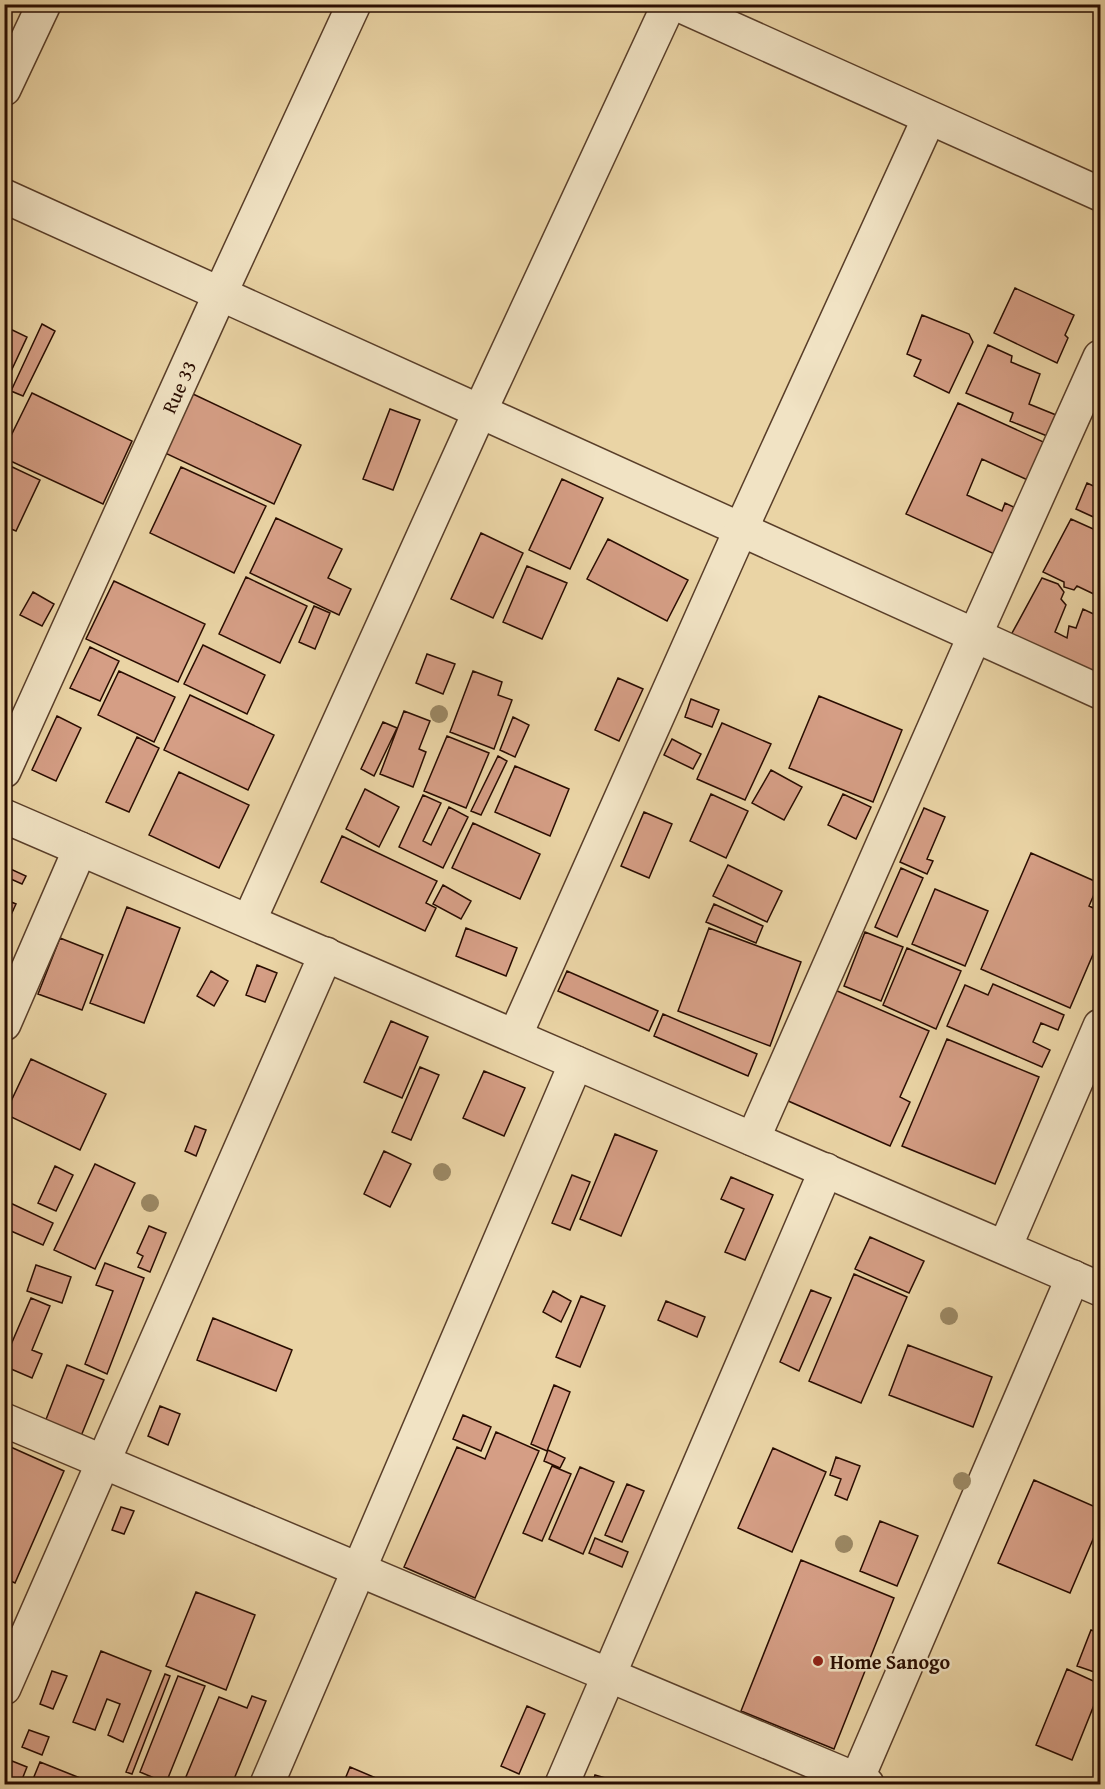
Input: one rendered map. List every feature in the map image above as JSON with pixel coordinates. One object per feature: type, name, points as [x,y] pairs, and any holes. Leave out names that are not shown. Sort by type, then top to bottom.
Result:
[{"type":"street","points":[[4,89],[44,4]]},
{"type":"street","name":"Rue 33","points":[[4,771],[354,4]]},
{"type":"street","points":[[249,921],[480,411],[669,4]]},
{"type":"street","points":[[677,4],[1101,195]]},
{"type":"street","points":[[515,1036],[741,529],[929,118]]},
{"type":"street","points":[[4,196],[1101,692]]},
{"type":"street","points":[[753,1139],[975,635],[1101,357]]},
{"type":"street","points":[[4,816],[1087,1283],[860,1783],[4,1420]]},
{"type":"street","points":[[4,1024],[81,849]]},
{"type":"street","points":[[4,1688],[326,954]]},
{"type":"street","points":[[1005,1247],[1101,1026]]},
{"type":"street","points":[[267,1785],[576,1063]]},
{"type":"street","points":[[562,1785],[826,1170]]},
{"type":"building","points":[[1015,288],[1074,315],[1065,335],[1068,338],[1057,363],[994,333]]},
{"type":"building","points":[[922,315],[969,334],[973,342],[949,393],[914,376],[921,360],[907,354]]},
{"type":"building","points":[[42,324],[55,331],[23,396],[11,391]]},
{"type":"building","points":[[4,326],[27,337],[6,382],[4,381]]},
{"type":"building","points":[[988,345],[1012,356],[1011,362],[1040,374],[1029,404],[1061,417],[1052,438],[1010,421],[1013,413],[966,393]]},
{"type":"building","points":[[32,393],[132,441],[103,504],[4,458],[4,450]]},
{"type":"building","points":[[193,394],[301,445],[274,504],[165,453]]},
{"type":"building","points":[[958,403],[1050,445],[1032,482],[982,459],[967,495],[1002,511],[1005,503],[1018,509],[1001,557],[906,514]]},
{"type":"building","points":[[390,409],[420,420],[393,490],[363,479]]},
{"type":"building","points":[[8,465],[40,480],[16,531],[4,526],[4,471]]},
{"type":"building","points":[[181,467],[266,506],[234,573],[150,533]]},
{"type":"building","points":[[562,479],[603,498],[570,569],[529,550]]},
{"type":"building","points":[[1087,483],[1100,489],[1100,520],[1076,509]]},
{"type":"building","points":[[276,518],[342,549],[328,578],[351,589],[339,615],[250,573]]},
{"type":"building","points":[[1071,519],[1100,532],[1100,597],[1077,586],[1074,590],[1064,587],[1064,582],[1043,572]]},
{"type":"building","points":[[481,533],[523,553],[493,618],[451,599]]},
{"type":"building","points":[[608,539],[688,580],[667,621],[587,579]]},
{"type":"building","points":[[527,566],[567,583],[542,639],[503,622]]},
{"type":"building","points":[[246,577],[307,606],[280,663],[219,634]]},
{"type":"building","points":[[1042,578],[1058,584],[1064,592],[1061,599],[1066,605],[1055,632],[1067,638],[1069,626],[1076,628],[1083,609],[1100,617],[1100,675],[1011,635]]},
{"type":"building","points":[[114,581],[205,624],[178,682],[86,639]]},
{"type":"building","points":[[33,592],[54,604],[42,626],[20,615]]},
{"type":"building","points":[[314,606],[330,613],[315,649],[299,642]]},
{"type":"building","points":[[203,645],[265,675],[247,714],[184,684]]},
{"type":"building","points":[[90,647],[119,661],[100,701],[70,688]]},
{"type":"building","points":[[427,654],[455,664],[443,694],[416,683]]},
{"type":"building","points":[[119,671],[175,697],[154,742],[98,715]]},
{"type":"building","points":[[473,671],[502,682],[498,695],[512,700],[494,749],[450,732]]},
{"type":"building","points":[[618,678],[643,689],[619,741],[595,730]]},
{"type":"building","points":[[190,695],[274,735],[248,790],[164,750]]},
{"type":"building","points":[[819,696],[902,730],[873,802],[789,768]]},
{"type":"building","points":[[691,699],[719,710],[712,727],[685,717]]},
{"type":"building","points":[[404,711],[430,721],[419,749],[426,752],[413,787],[380,774]]},
{"type":"building","points":[[57,716],[81,728],[56,781],[32,770]]},
{"type":"building","points":[[513,717],[529,725],[515,757],[500,750]]},
{"type":"building","points":[[383,722],[397,728],[374,776],[361,769]]},
{"type":"building","points":[[722,723],[771,744],[745,800],[697,779]]},
{"type":"building","points":[[447,736],[489,753],[466,808],[424,791]]},
{"type":"building","points":[[137,737],[159,748],[129,812],[106,802]]},
{"type":"building","points":[[672,739],[701,754],[693,769],[664,755]]},
{"type":"building","points":[[498,756],[507,761],[481,815],[471,811]]},
{"type":"building","points":[[515,766],[569,789],[550,836],[495,812]]},
{"type":"building","points":[[771,770],[802,787],[784,820],[752,803]]},
{"type":"building","points":[[179,772],[249,805],[219,868],[149,835]]},
{"type":"building","points":[[365,789],[399,807],[379,847],[346,829]]},
{"type":"building","points":[[711,794],[748,811],[726,858],[690,841]]},
{"type":"building","points":[[843,794],[871,807],[856,839],[828,825]]},
{"type":"building","points":[[423,795],[441,803],[423,841],[431,845],[449,807],[468,817],[443,868],[399,847]]},
{"type":"building","points":[[924,808],[945,817],[927,859],[933,861],[927,874],[900,862]]},
{"type":"building","points":[[644,812],[672,824],[649,878],[621,866]]},
{"type":"building","points":[[473,823],[540,854],[520,899],[452,868]]},
{"type":"building","points":[[342,836],[437,881],[426,903],[436,908],[425,931],[321,882]]},
{"type":"building","points":[[1031,853],[1099,883],[1089,906],[1100,911],[1100,938],[1070,1008],[981,969]]},
{"type":"building","points":[[728,865],[782,891],[767,922],[713,896]]},
{"type":"building","points":[[4,866],[26,876],[22,884],[4,876]]},
{"type":"building","points":[[901,868],[923,878],[897,937],[875,927]]},
{"type":"building","points":[[443,885],[471,901],[461,919],[433,904]]},
{"type":"building","points":[[935,889],[988,911],[965,966],[912,944]]},
{"type":"building","points":[[4,899],[16,904],[4,930]]},
{"type":"building","points":[[714,904],[763,926],[756,943],[706,922]]},
{"type":"building","points":[[127,907],[180,928],[144,1023],[90,1003]]},
{"type":"building","points":[[466,928],[517,948],[506,976],[456,956]]},
{"type":"building","points":[[709,928],[801,962],[770,1046],[678,1011]]},
{"type":"building","points":[[865,932],[903,947],[881,1001],[844,986]]},
{"type":"building","points":[[60,938],[103,955],[82,1010],[38,994]]},
{"type":"building","points":[[907,948],[961,971],[936,1029],[883,1005]]},
{"type":"building","points":[[257,965],[277,973],[265,1002],[246,995]]},
{"type":"building","points":[[211,971],[228,981],[214,1006],[197,996]]},
{"type":"building","points":[[567,971],[658,1011],[649,1031],[558,991]]},
{"type":"building","points":[[993,984],[1064,1015],[1058,1030],[1041,1023],[1033,1042],[1050,1050],[1042,1067],[947,1026],[965,985],[988,995]]},
{"type":"building","points":[[835,990],[929,1031],[900,1097],[910,1102],[890,1146],[786,1100]]},
{"type":"building","points":[[663,1014],[757,1054],[748,1076],[654,1036]]},
{"type":"building","points":[[391,1021],[428,1037],[402,1098],[364,1082]]},
{"type":"building","points":[[947,1039],[1039,1077],[995,1184],[902,1146]]},
{"type":"building","points":[[31,1059],[106,1094],[80,1150],[5,1114]]},
{"type":"building","points":[[420,1067],[439,1075],[411,1140],[392,1132]]},
{"type":"building","points":[[484,1071],[525,1088],[504,1136],[463,1118]]},
{"type":"building","points":[[195,1126],[206,1130],[196,1156],[185,1151]]},
{"type":"building","points":[[615,1134],[657,1151],[621,1236],[580,1219]]},
{"type":"building","points":[[384,1151],[411,1164],[390,1207],[364,1194]]},
{"type":"building","points":[[95,1164],[135,1183],[95,1269],[54,1250]]},
{"type":"building","points":[[55,1166],[73,1175],[56,1211],[38,1203]]},
{"type":"building","points":[[572,1175],[590,1182],[570,1230],[552,1223]]},
{"type":"building","points":[[731,1177],[773,1195],[745,1260],[725,1252],[744,1209],[721,1199]]},
{"type":"building","points":[[4,1200],[53,1223],[43,1245],[4,1228]]},
{"type":"building","points":[[149,1226],[166,1233],[150,1272],[138,1267],[143,1256],[137,1253]]},
{"type":"building","points":[[870,1237],[924,1261],[909,1293],[855,1269]]},
{"type":"building","points":[[105,1263],[144,1278],[107,1374],[85,1364],[113,1291],[96,1285]]},
{"type":"building","points":[[36,1265],[71,1277],[62,1303],[27,1291]]},
{"type":"building","points":[[854,1274],[907,1297],[861,1403],[809,1381]]},
{"type":"building","points":[[811,1290],[831,1298],[799,1371],[780,1362]]},
{"type":"building","points":[[553,1291],[571,1301],[561,1322],[543,1312]]},
{"type":"building","points":[[581,1296],[605,1306],[580,1367],[556,1357]]},
{"type":"building","points":[[31,1298],[50,1306],[32,1350],[42,1354],[32,1378],[4,1366],[4,1361]]},
{"type":"building","points":[[666,1301],[705,1317],[697,1337],[658,1320]]},
{"type":"building","points":[[213,1318],[292,1350],[276,1391],[197,1360]]},
{"type":"building","points":[[908,1345],[992,1377],[973,1427],[889,1395]]},
{"type":"building","points":[[67,1365],[104,1380],[81,1436],[45,1422]]},
{"type":"building","points":[[554,1385],[570,1392],[547,1451],[531,1444]]},
{"type":"building","points":[[160,1406],[180,1414],[168,1445],[148,1436]]},
{"type":"building","points":[[463,1415],[491,1427],[481,1451],[453,1439]]},
{"type":"building","points":[[496,1432],[539,1451],[475,1598],[404,1567],[457,1447],[485,1459]]},
{"type":"building","points":[[4,1444],[64,1471],[15,1583],[4,1578]]},
{"type":"building","points":[[773,1448],[826,1472],[792,1552],[738,1528]]},
{"type":"building","points":[[548,1450],[565,1458],[560,1468],[544,1461]]},
{"type":"building","points":[[836,1457],[860,1466],[847,1500],[835,1495],[841,1479],[830,1475]]},
{"type":"building","points":[[552,1466],[571,1474],[542,1541],[523,1533]]},
{"type":"building","points":[[580,1467],[614,1482],[583,1554],[549,1539]]},
{"type":"building","points":[[1034,1480],[1100,1509],[1100,1523],[1070,1593],[998,1563]]},
{"type":"building","points":[[627,1484],[644,1491],[622,1542],[605,1535]]},
{"type":"building","points":[[121,1507],[134,1511],[124,1534],[112,1530]]},
{"type":"building","points":[[880,1521],[918,1536],[897,1586],[860,1571]]},
{"type":"building","points":[[595,1538],[628,1552],[622,1567],[589,1553]]},
{"type":"building","points":[[801,1560],[894,1598],[834,1749],[741,1711]]},
{"type":"building","points":[[196,1592],[255,1615],[226,1690],[166,1666]]},
{"type":"building","points":[[1091,1630],[1100,1633],[1100,1674],[1077,1666]]},
{"type":"building","points":[[101,1651],[151,1671],[123,1742],[108,1735],[120,1704],[107,1699],[95,1730],[73,1722]]},
{"type":"building","points":[[1067,1669],[1100,1684],[1100,1690],[1072,1760],[1036,1745]]},
{"type":"building","points":[[52,1671],[67,1676],[53,1709],[40,1704]]},
{"type":"building","points":[[165,1674],[170,1676],[132,1774],[126,1772]]},
{"type":"building","points":[[178,1676],[205,1686],[166,1783],[140,1772]]},
{"type":"building","points":[[252,1696],[266,1701],[232,1784],[183,1784],[219,1697],[247,1708]]},
{"type":"building","points":[[527,1706],[545,1714],[519,1774],[501,1766]]},
{"type":"building","points":[[29,1730],[49,1737],[42,1755],[22,1747]]},
{"type":"building","points":[[12,1761],[27,1767],[21,1782],[6,1776]]},
{"type":"building","points":[[40,1762],[85,1780],[83,1784],[31,1784]]},
{"type":"building","points":[[350,1767],[390,1784],[343,1784]]},
{"type":"building","points":[[595,1775],[626,1784],[592,1784]]},
{"type":"place","name":"Home Sanogo","points":[[818,1661]]}]
